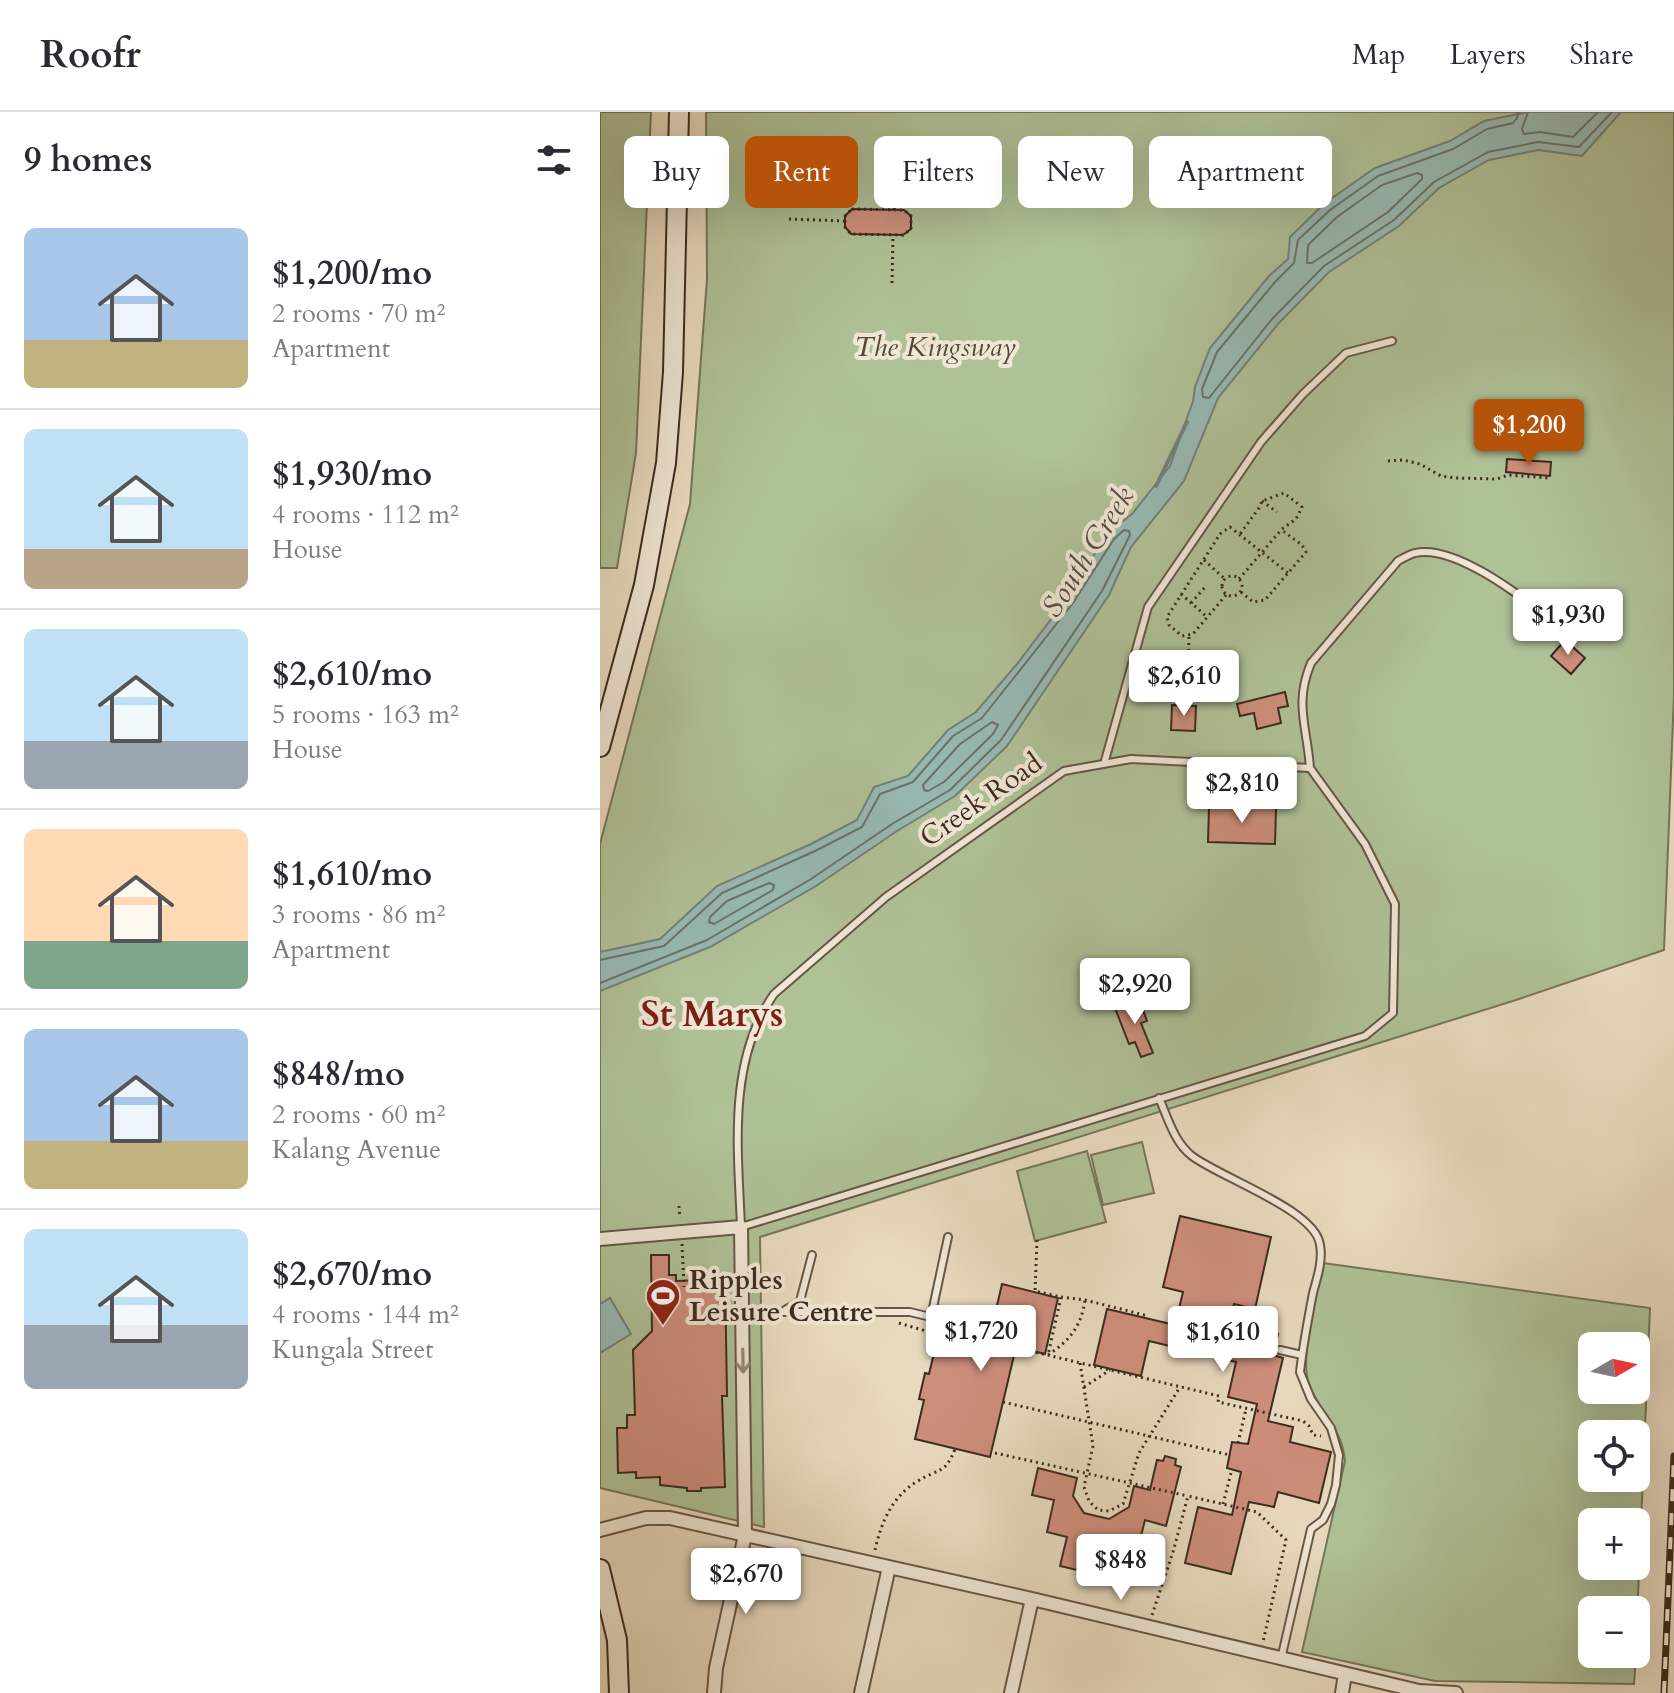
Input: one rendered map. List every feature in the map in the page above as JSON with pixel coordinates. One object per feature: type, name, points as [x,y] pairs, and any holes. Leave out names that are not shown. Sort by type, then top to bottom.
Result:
[{"type":"street","points":[[600,747],[644,585],[666,463],[671,412],[679,112]]},
{"type":"street","points":[[600,1239],[741,1227],[745,1535],[716,1668],[714,1693]]},
{"type":"street","points":[[600,1530],[658,1516],[1032,1599],[1419,1691],[1456,1693]]},
{"type":"street","points":[[861,1693],[889,1567]]},
{"type":"street","points":[[600,1569],[615,1630],[619,1693]]},
{"type":"street","points":[[1011,1693],[1032,1599]]},
{"type":"street","points":[[1342,1693],[1345,1674]]},
{"type":"lane","points":[[1104,764],[1148,607],[1261,442],[1303,394],[1346,353],[1392,341]]},
{"type":"lane","points":[[741,1227],[1365,1036],[1393,1013],[1395,904],[1365,844],[1310,768],[1301,702],[1311,663],[1398,561],[1417,553],[1443,555],[1511,589],[1547,616]]},
{"type":"lane","name":"Creek Road","points":[[741,1227],[738,1122],[741,1083],[751,1039],[762,1011],[774,994],[886,897],[1064,771],[1131,759],[1310,768]]},
{"type":"lane","points":[[1159,1098],[1176,1137],[1190,1154],[1224,1176],[1269,1196],[1313,1227],[1320,1243],[1320,1266],[1300,1372],[1304,1386],[1333,1432],[1339,1455],[1336,1485],[1326,1515],[1311,1529],[1281,1659]]},
{"type":"lane","points":[[931,1317],[948,1237]]},
{"type":"lane","points":[[777,1312],[793,1308],[800,1301],[812,1255]]},
{"type":"lane","points":[[742,1312],[910,1312],[988,1331]]},
{"type":"lane","points":[[1280,1350],[1302,1355]]},
{"type":"path","points":[[852,209],[894,210],[904,210],[911,216],[911,229],[903,235],[851,234],[845,227],[845,216],[852,209]]},
{"type":"path","points":[[789,219],[845,221]]},
{"type":"path","points":[[892,283],[893,235]]},
{"type":"path","points":[[1388,461],[1420,464],[1441,476],[1456,478],[1497,479],[1508,475],[1550,478]]},
{"type":"path","points":[[1239,579],[1282,529],[1296,519],[1302,507],[1284,493],[1262,501],[1240,534]]},
{"type":"path","points":[[1262,501],[1277,512]]},
{"type":"path","points":[[1189,636],[1182,636],[1169,625],[1167,617],[1220,534],[1230,527],[1288,573]]},
{"type":"path","points":[[1241,592],[1253,602],[1265,600],[1306,549],[1282,529]]},
{"type":"path","points":[[1203,560],[1225,579]]},
{"type":"path","points":[[1231,576],[1239,579],[1243,586],[1241,592],[1232,597],[1226,595],[1222,589],[1225,579],[1231,576]]},
{"type":"path","points":[[1191,603],[1207,585]]},
{"type":"path","points":[[1181,594],[1207,617]]},
{"type":"path","points":[[1123,697],[1187,698],[1189,636],[1226,595]]},
{"type":"path","points":[[679,1206],[680,1221]]},
{"type":"path","points":[[1037,1240],[1035,1291],[1148,1316]]},
{"type":"path","points":[[682,1244],[684,1287]]},
{"type":"path","points":[[1048,1355],[1061,1297]]},
{"type":"path","points":[[1048,1355],[1075,1333],[1085,1300]]},
{"type":"path","points":[[892,1321],[936,1334]]},
{"type":"path","points":[[1001,1344],[1219,1396],[1218,1402],[1303,1421],[1318,1437],[1333,1432]]},
{"type":"path","points":[[1080,1363],[1093,1450],[1086,1495],[1098,1510],[1109,1511],[1123,1504],[1133,1467],[1180,1387]]},
{"type":"path","points":[[1084,1387],[1110,1370]]},
{"type":"path","points":[[1003,1402],[1230,1455]]},
{"type":"path","points":[[1238,1443],[1246,1409]]},
{"type":"path","points":[[873,1563],[881,1525],[894,1503],[918,1481],[945,1469],[955,1449]]},
{"type":"path","points":[[995,1453],[1257,1512],[1286,1540],[1263,1644]]},
{"type":"path","points":[[1223,1504],[1232,1469]]},
{"type":"path","points":[[1150,1618],[1188,1496]]},
{"type":"green space","points":[[600,112],[651,112],[650,136],[624,136],[624,208],[647,208],[636,453],[617,568],[600,568]]},
{"type":"green space","name":"The Kingsway","points":[[706,112],[1674,112],[1674,694],[1664,950],[1516,1000],[760,1237],[764,1527],[600,1488],[600,844],[690,504],[707,279],[707,208],[729,208],[729,136],[706,136]]},
{"type":"green space","points":[[1142,1142],[1154,1193],[1103,1205],[1091,1155]]},
{"type":"green space","points":[[1087,1151],[1106,1222],[1035,1241],[1017,1171]]},
{"type":"green space","points":[[1323,1263],[1650,1308],[1649,1332],[1578,1332],[1578,1404],[1646,1404],[1645,1420],[1578,1420],[1578,1492],[1642,1492],[1642,1508],[1578,1508],[1578,1580],[1639,1580],[1638,1596],[1578,1596],[1578,1668],[1635,1668],[1634,1684],[1435,1681],[1302,1652],[1345,1461],[1340,1439],[1309,1384],[1306,1358]]},
{"type":"water","points":[[1528,112],[1621,112],[1582,156],[1538,150],[1489,160],[1439,188],[1399,226],[1329,272],[1278,324],[1218,398],[1184,481],[1131,547],[1109,595],[1007,746],[955,796],[816,886],[710,947],[600,991],[600,952],[660,939],[717,886],[857,820],[874,787],[908,776],[948,730],[976,712],[1067,598],[1108,533],[1132,514],[1170,466],[1210,348],[1269,276],[1288,259],[1290,237],[1320,208],[1332,208],[1332,198],[1375,168],[1450,141],[1484,121]]},
{"type":"water","points":[[610,1298],[631,1334],[600,1353],[600,1304]]},
{"type":"building","points":[[852,209],[904,210],[911,216],[911,229],[903,235],[851,234],[845,227],[845,216]]},
{"type":"building","points":[[1507,459],[1551,462],[1550,476],[1506,472]]},
{"type":"building","points":[[1565,640],[1585,658],[1571,674],[1551,656]]},
{"type":"building","points":[[1285,692],[1288,706],[1278,708],[1281,723],[1257,729],[1254,713],[1240,716],[1237,704]]},
{"type":"building","points":[[1172,705],[1196,706],[1195,731],[1171,730]]},
{"type":"building","points":[[1209,807],[1276,808],[1275,844],[1208,842]]},
{"type":"building","points":[[1139,999],[1147,1021],[1141,1023],[1153,1053],[1141,1057],[1135,1042],[1129,1044],[1115,1008]]},
{"type":"building","points":[[1180,1216],[1271,1237],[1255,1309],[1234,1304],[1227,1331],[1253,1337],[1255,1328],[1278,1334],[1273,1355],[1283,1358],[1268,1421],[1293,1427],[1290,1442],[1331,1452],[1319,1503],[1278,1492],[1274,1507],[1249,1502],[1231,1574],[1185,1563],[1198,1507],[1232,1515],[1241,1472],[1227,1468],[1232,1442],[1248,1444],[1257,1404],[1228,1397],[1236,1362],[1149,1341],[1141,1376],[1094,1365],[1107,1309],[1175,1325],[1183,1292],[1163,1287]]},
{"type":"building","points":[[651,1255],[669,1255],[669,1275],[676,1275],[676,1281],[698,1280],[698,1274],[725,1273],[727,1396],[722,1396],[725,1487],[687,1491],[687,1488],[660,1485],[660,1477],[636,1478],[636,1472],[618,1473],[617,1428],[627,1428],[627,1415],[635,1415],[633,1350],[652,1331]]},
{"type":"building","points":[[1002,1284],[1058,1298],[1045,1354],[1016,1347],[990,1457],[915,1439],[924,1400],[919,1399],[925,1373],[929,1374],[939,1332],[988,1343],[994,1332],[992,1327]]},
{"type":"building","points":[[1165,1456],[1176,1459],[1175,1465],[1181,1467],[1166,1526],[1145,1520],[1137,1552],[1114,1547],[1107,1577],[1060,1566],[1067,1537],[1047,1532],[1054,1500],[1032,1495],[1038,1468],[1077,1478],[1073,1496],[1084,1513],[1109,1519],[1129,1507],[1134,1486],[1150,1490],[1157,1460],[1163,1461]]},
{"type":"waterway","name":"South Creek","points":[[1156,486],[1187,422]]},
{"type":"railway","points":[[1664,1693],[1674,1456]]},
{"type":"place","name":"Ripples Leisure Centre","points":[[663,1327]]},
{"type":"district","name":"St Marys","points":[[712,1014]]}]
